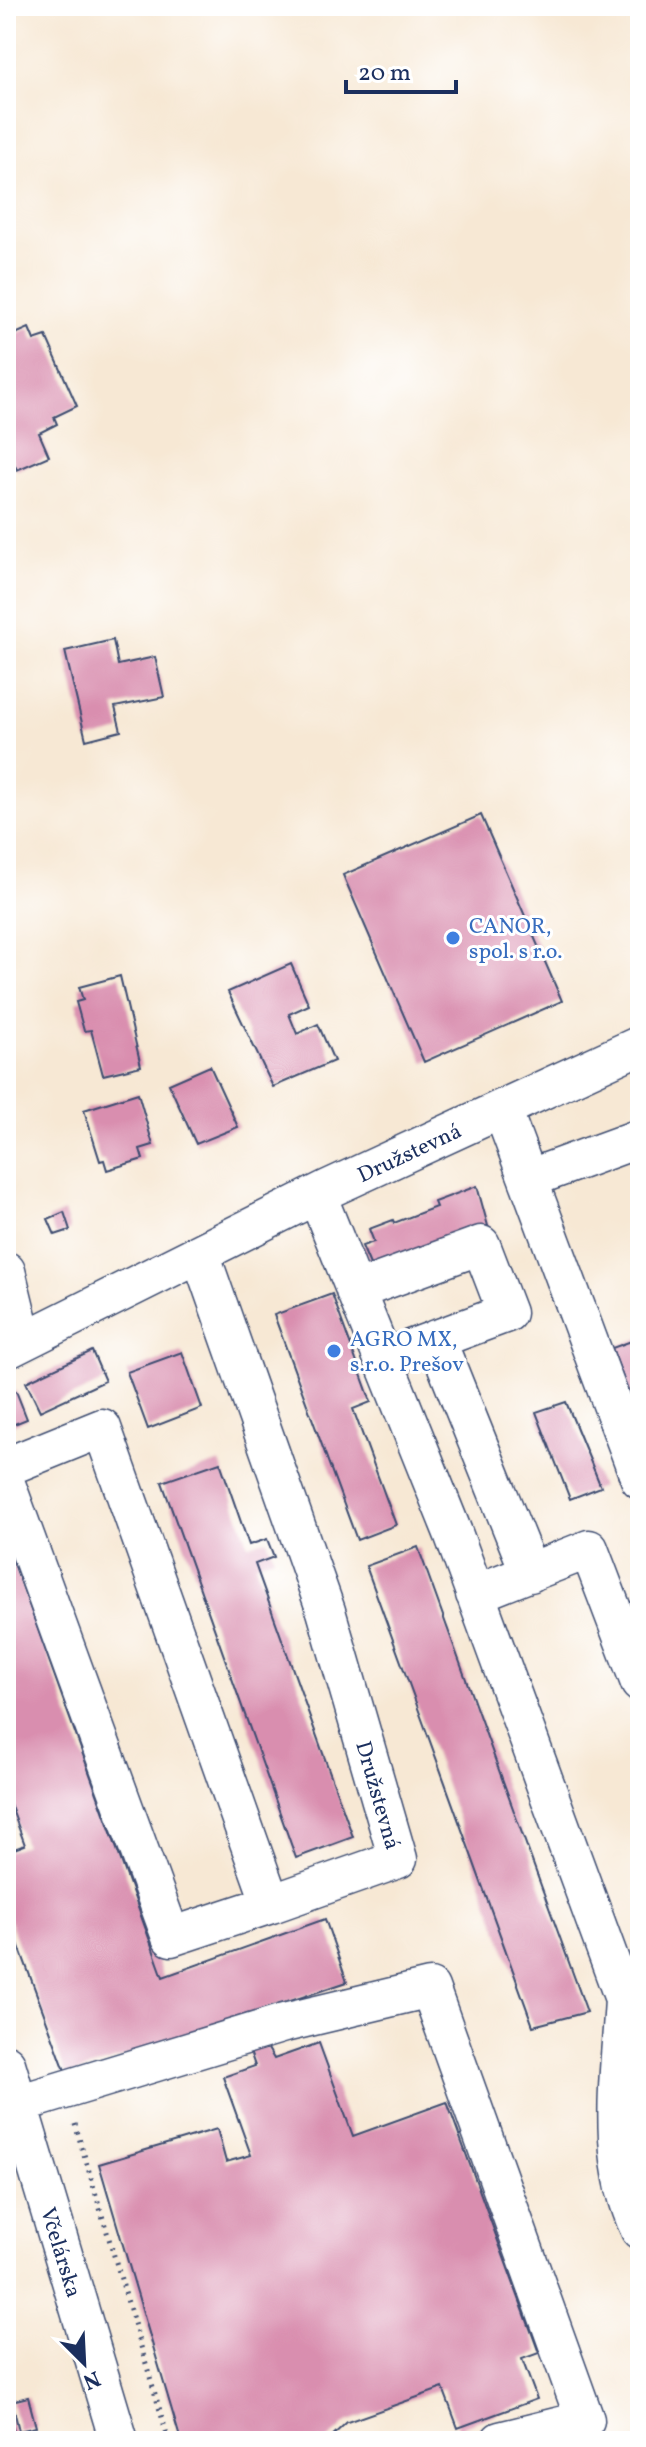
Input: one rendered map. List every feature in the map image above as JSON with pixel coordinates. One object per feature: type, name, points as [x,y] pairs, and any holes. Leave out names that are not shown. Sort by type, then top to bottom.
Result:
[{"type":"street","name":"Družstevná","points":[[6,1271],[15,1346],[317,1195],[640,1045]]},
{"type":"street","points":[[502,1109],[640,1479]]},
{"type":"street","points":[[528,1179],[640,1138]]},
{"type":"street","points":[[317,1195],[475,1594],[632,2011],[615,2118],[629,2207],[640,2230]]},
{"type":"street","points":[[355,1291],[481,1245],[507,1313],[383,1359]]},
{"type":"street","name":"Družstevná","points":[[200,1253],[326,1611],[398,1859],[271,1904]]},
{"type":"street","points":[[436,1339],[530,1573]]},
{"type":"street","points":[[6,1467],[102,1428],[271,1904],[171,1937],[6,1484]]},
{"type":"street","points":[[475,1594],[589,1549],[640,1683]]},
{"type":"street","points":[[18,2104],[284,2023],[430,1988],[585,2420],[500,2441]]},
{"type":"street","name":"Včelárska","points":[[6,2064],[119,2441]]},
{"type":"path","points":[[64,2090],[169,2441]]},
{"type":"building","points":[[29,328],[34,340],[46,336],[77,406],[54,417],[57,424],[39,433],[49,456],[17,470],[6,446],[6,338]]},
{"type":"building","points":[[113,640],[118,665],[155,657],[164,697],[115,707],[121,731],[86,740],[65,651]]},
{"type":"building","name":"CANOR, spol. s r.o.","points":[[481,815],[562,1001],[424,1062],[343,875]]},
{"type":"building","points":[[291,964],[309,1005],[289,1014],[297,1034],[318,1024],[334,1061],[273,1087],[228,992]]},
{"type":"building","points":[[120,976],[141,1066],[103,1075],[91,1030],[84,1031],[76,1002],[83,1000],[79,987]]},
{"type":"building","points":[[210,1066],[238,1127],[196,1144],[169,1084]]},
{"type":"building","points":[[138,1093],[153,1145],[140,1149],[143,1159],[107,1170],[104,1160],[100,1161],[84,1110]]},
{"type":"building","points":[[477,1186],[488,1226],[371,1267],[362,1246],[374,1242],[369,1229],[436,1207],[434,1202]]},
{"type":"building","points":[[64,1212],[70,1230],[55,1235],[48,1219]]},
{"type":"building","points":[[332,1294],[371,1402],[353,1409],[396,1525],[357,1540],[274,1315]]},
{"type":"building","points":[[640,1338],[640,1423],[612,1348]]},
{"type":"building","points":[[92,1351],[105,1381],[40,1411],[26,1382]]},
{"type":"building","points":[[182,1352],[202,1408],[148,1429],[127,1372]]},
{"type":"building","points":[[16,1391],[27,1419],[7,1427],[6,1395]]},
{"type":"building","points":[[566,1402],[601,1487],[570,1499],[536,1412]]},
{"type":"building","points":[[220,1462],[249,1545],[267,1539],[274,1557],[255,1564],[353,1837],[296,1858],[162,1482]]},
{"type":"building","points":[[6,1541],[163,1977],[325,1919],[347,1982],[67,2076],[6,1911],[6,1852],[25,1845],[6,1793]]},
{"type":"building","points":[[418,1547],[587,2012],[533,2026],[366,1566]]},
{"type":"building","points":[[319,2043],[353,2136],[447,2102],[539,2353],[522,2359],[537,2399],[458,2428],[443,2388],[347,2422],[327,2441],[181,2441],[99,2164],[217,2129],[226,2162],[251,2155],[223,2077],[255,2066],[248,2046],[267,2047],[274,2059]]},
{"type":"building","points":[[28,2397],[36,2427],[19,2431],[12,2401]]},
{"type":"building","points":[[6,2405],[15,2435],[6,2438]]},
{"type":"place","name":"CANOR, spol. s r.o.","points":[[453,938]]},
{"type":"place","name":"AGRO MX, s.r.o. Prešov","points":[[334,1351]]}]
